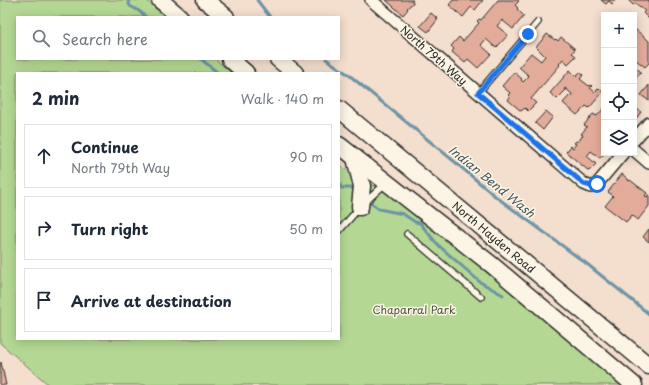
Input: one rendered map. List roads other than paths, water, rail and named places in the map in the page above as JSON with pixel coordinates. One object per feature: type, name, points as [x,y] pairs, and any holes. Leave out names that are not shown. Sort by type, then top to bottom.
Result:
[{"type":"main road","points":[[160,0],[179,16]]},
{"type":"main road","points":[[205,0],[225,16]]},
{"type":"main road","points":[[231,60],[245,72]]},
{"type":"main road","points":[[279,60],[294,72]]},
{"type":"main road","name":"North Hayden Road","points":[[340,110],[649,366]]},
{"type":"main road","name":"North Hayden Road","points":[[340,146],[492,265],[634,385]]},
{"type":"main road","points":[[355,158],[362,186],[360,207]]},
{"type":"street","name":"North 79th Way","points":[[371,0],[584,184],[591,186],[597,184],[620,156]]},
{"type":"street","points":[[637,137],[649,123]]},
{"type":"street","points":[[637,153],[649,163]]},
{"type":"lane","points":[[478,93],[538,22]]},
{"type":"lane","points":[[340,230],[360,207],[387,182]]},
{"type":"lane","points":[[407,234],[481,297]]},
{"type":"waterway","name":"Indian Bend Wash","points":[[257,0],[269,16]]},
{"type":"waterway","points":[[128,1],[130,6],[145,16]]},
{"type":"waterway","points":[[202,60],[217,72]]},
{"type":"waterway","name":"Indian Bend Wash","points":[[327,60],[349,75],[495,196],[587,264],[649,314]]},
{"type":"waterway","points":[[340,185],[342,188],[353,188],[357,191]]},
{"type":"waterway","points":[[367,200],[379,209],[403,214],[415,222],[420,223],[437,244],[480,282],[503,295]]},
{"type":"park label","name":"Chaparral Park","points":[[414,309]]}]
